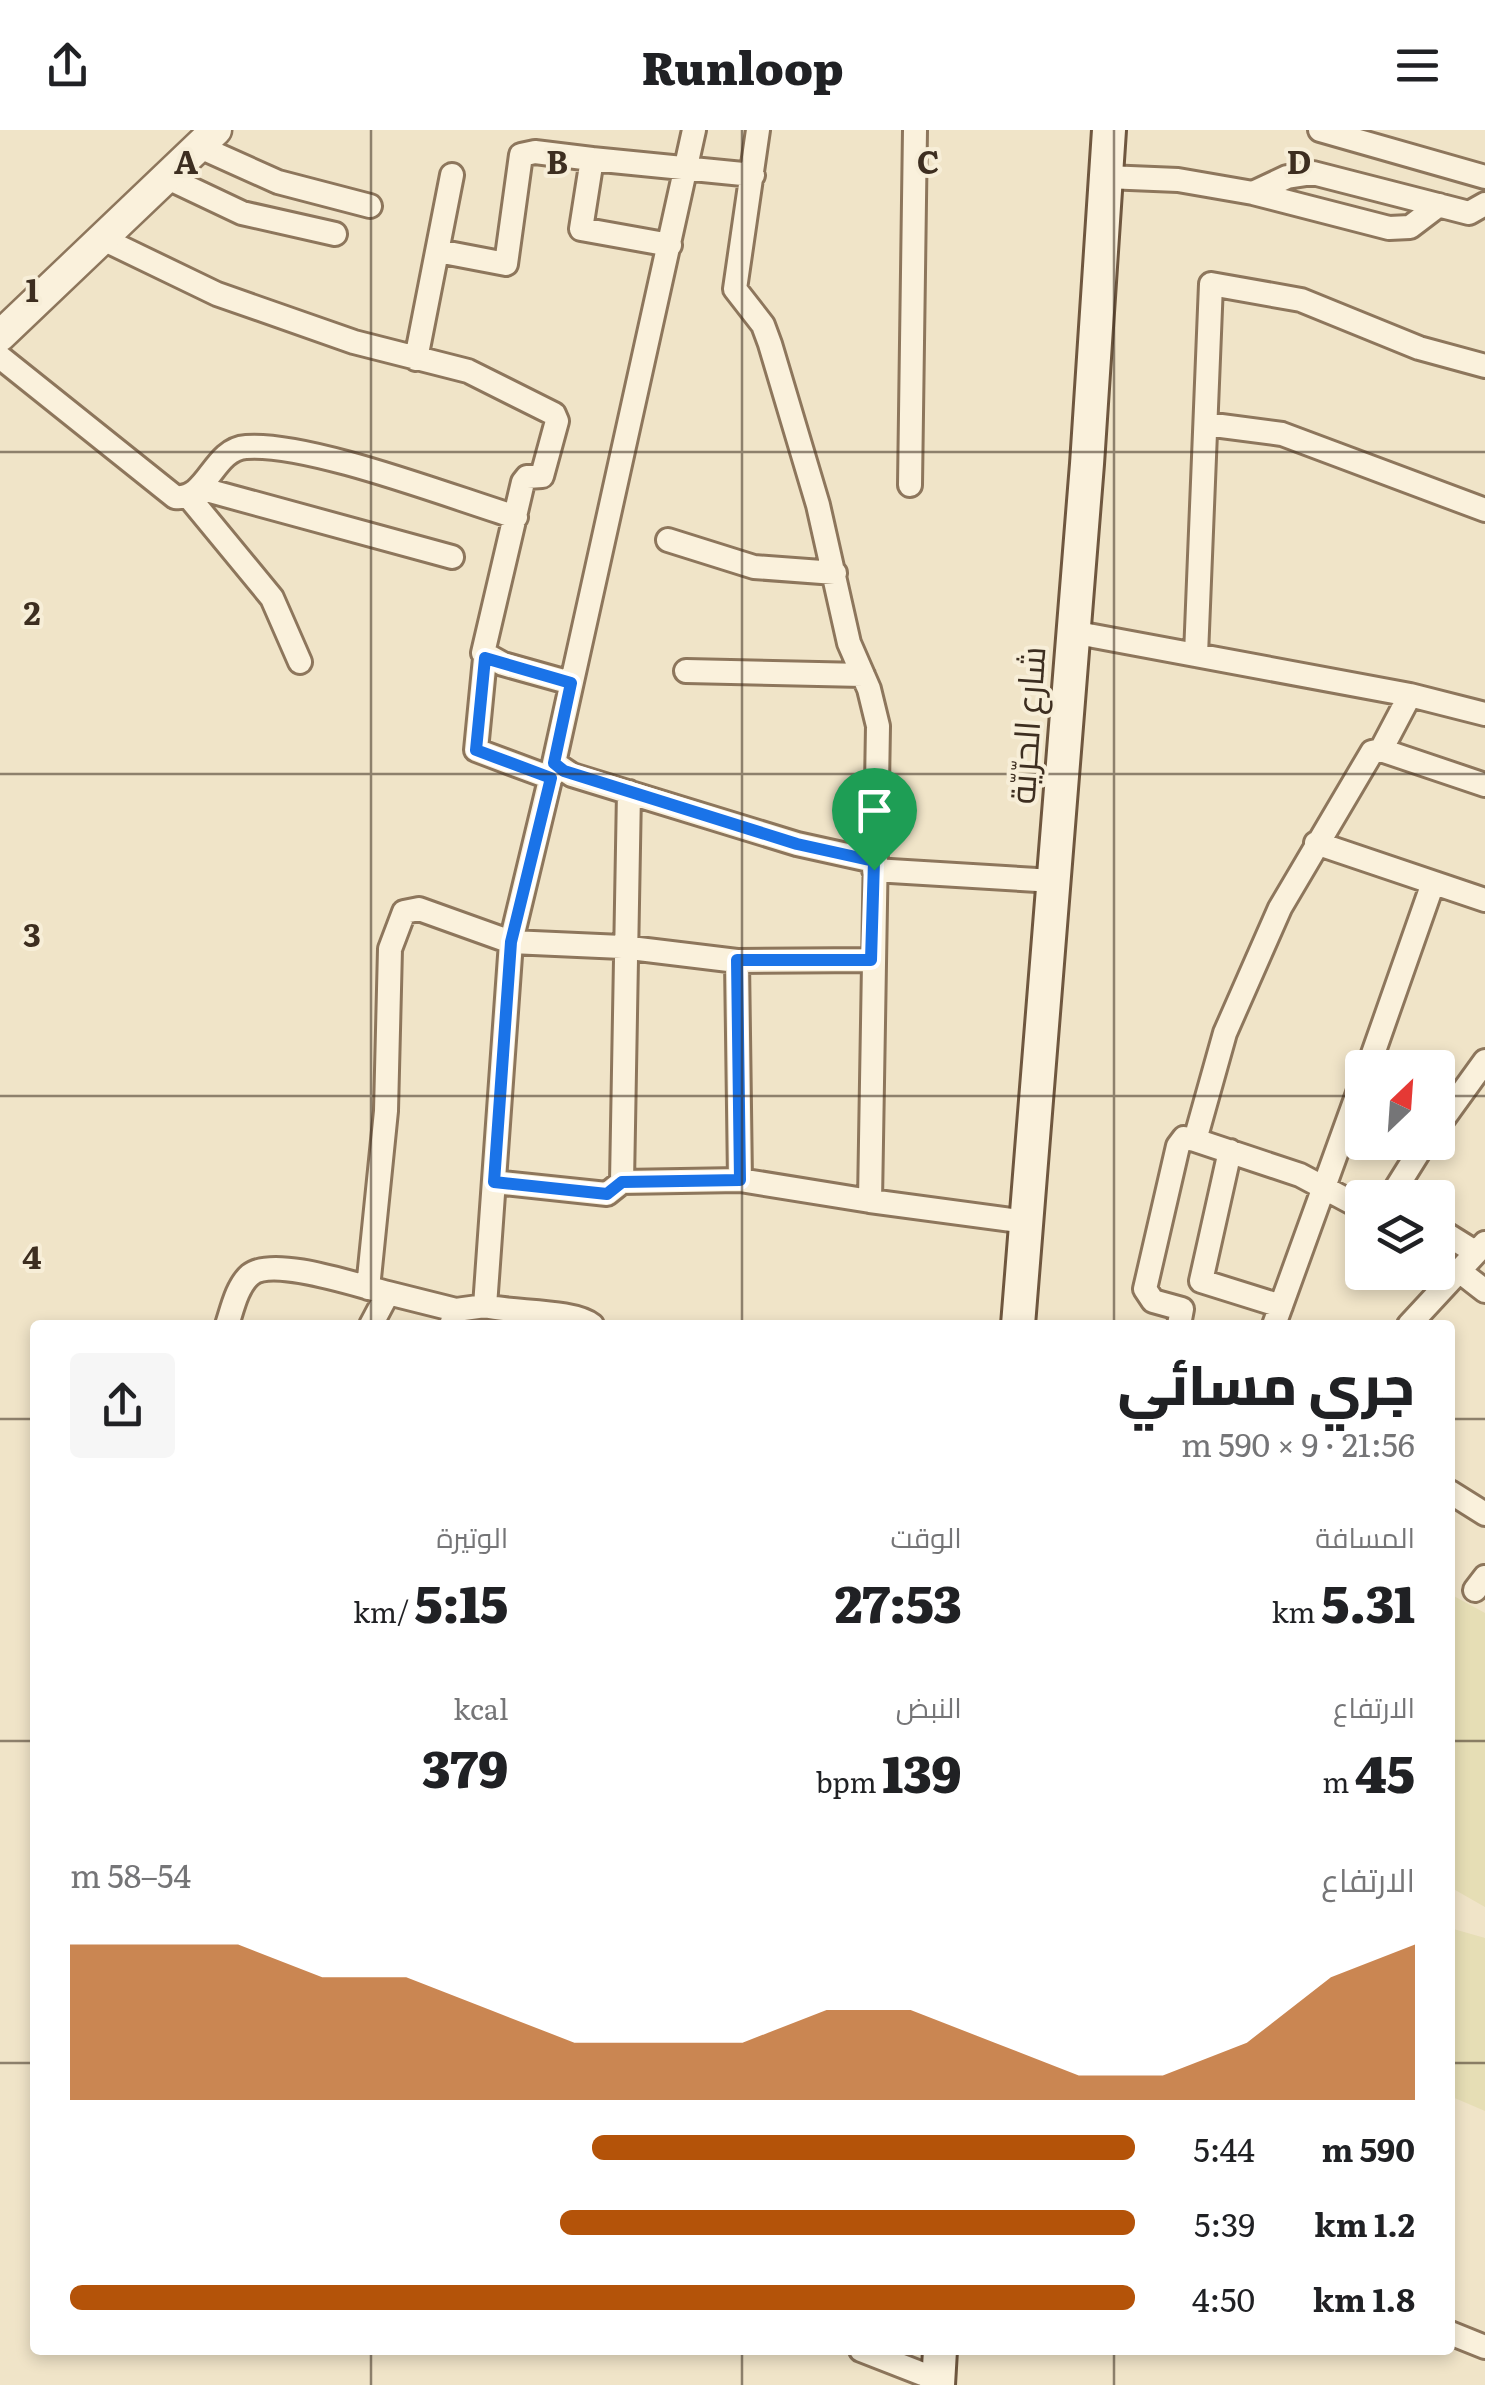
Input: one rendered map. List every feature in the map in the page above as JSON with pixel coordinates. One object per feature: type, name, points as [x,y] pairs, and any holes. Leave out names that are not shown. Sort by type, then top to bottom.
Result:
[{"type":"main road","name":"شارع الحرّيّة","points":[[1018,1320],[1109,130]]},
{"type":"street","points":[[486,1306],[511,942],[553,770],[694,130]]},
{"type":"street","points":[[758,130],[735,289],[766,333],[835,574],[849,643],[878,726],[871,960],[870,1201]]},
{"type":"street","points":[[910,486],[915,130]]},
{"type":"street","points":[[1320,130],[1485,178]]},
{"type":"street","points":[[0,336],[208,139],[278,182],[370,206]]},
{"type":"street","points":[[438,251],[506,264],[521,155],[535,152],[753,175]]},
{"type":"street","points":[[592,160],[581,229],[670,244]]},
{"type":"street","points":[[1253,193],[1287,177],[1314,173],[1475,213],[1485,204]]},
{"type":"street","points":[[416,359],[452,175]]},
{"type":"street","points":[[166,177],[242,213],[335,234]]},
{"type":"street","points":[[1106,177],[1178,180],[1253,193],[1389,228],[1410,227],[1439,205]]},
{"type":"street","points":[[103,238],[217,294],[416,359],[468,371],[556,417],[542,476],[525,478],[482,650],[485,658],[476,750],[874,866],[1054,880]]},
{"type":"street","points":[[1196,655],[1208,288],[1214,284],[1301,300],[1419,348],[1485,366]]},
{"type":"street","points":[[0,357],[170,495],[193,492],[452,557]]},
{"type":"street","points":[[1206,424],[1282,434],[1485,510]]},
{"type":"street","points":[[193,492],[230,451],[251,446],[317,457],[516,517]]},
{"type":"street","points":[[193,492],[272,598],[300,662]]},
{"type":"street","points":[[668,540],[754,568],[835,574]]},
{"type":"street","points":[[1072,632],[1410,695],[1485,714]]},
{"type":"street","points":[[485,658],[571,683]]},
{"type":"street","points":[[686,671],[863,675]]},
{"type":"street","points":[[1381,750],[1410,695]]},
{"type":"street","points":[[1195,1140],[1226,1033],[1280,908],[1372,752],[1381,750],[1485,785]]},
{"type":"street","points":[[622,1182],[622,947],[628,792]]},
{"type":"street","points":[[1316,842],[1485,900]]},
{"type":"street","points":[[1374,1050],[1433,883]]},
{"type":"street","points":[[372,1320],[378,1290],[393,930],[401,915],[413,909],[511,942],[622,947],[737,960],[871,960]]},
{"type":"street","points":[[737,960],[740,1180]]},
{"type":"street","points":[[1455,1102],[1485,1061]]},
{"type":"street","points":[[1200,1282],[1278,1316],[1345,1131]]},
{"type":"street","points":[[1230,1151],[1200,1282],[1192,1308],[1180,1317],[1153,1301],[1145,1290],[1178,1146],[1184,1138],[1230,1151],[1326,1186],[1345,1198]]},
{"type":"street","points":[[494,1182],[607,1194],[622,1182],[740,1180],[1026,1222]]},
{"type":"street","points":[[1413,1320],[1480,1248],[1455,1237]]},
{"type":"street","points":[[228,1320],[241,1287],[251,1274],[263,1270],[300,1271],[378,1290],[454,1317],[486,1306],[511,1313],[582,1320]]},
{"type":"street","points":[[1458,1270],[1485,1292]]},
{"type":"street","points":[[1455,1495],[1485,1514]]},
{"type":"street","points":[[1455,2335],[1485,2347]]},
{"type":"street","points":[[879,2355],[939,2372]]},
{"type":"shaded area","points":[[1455,1597],[1485,1613],[1485,1907],[1455,1890]]},
{"type":"shaded area","points":[[1455,1929],[1485,1938],[1485,2111],[1455,2098]]},
{"type":"route","points":[[485,658],[571,683],[554,763],[564,771],[769,836],[874,861],[874,870],[871,960],[737,960],[740,1180],[622,1182],[611,1194],[494,1182],[511,942],[551,778],[476,750],[485,658]]}]
